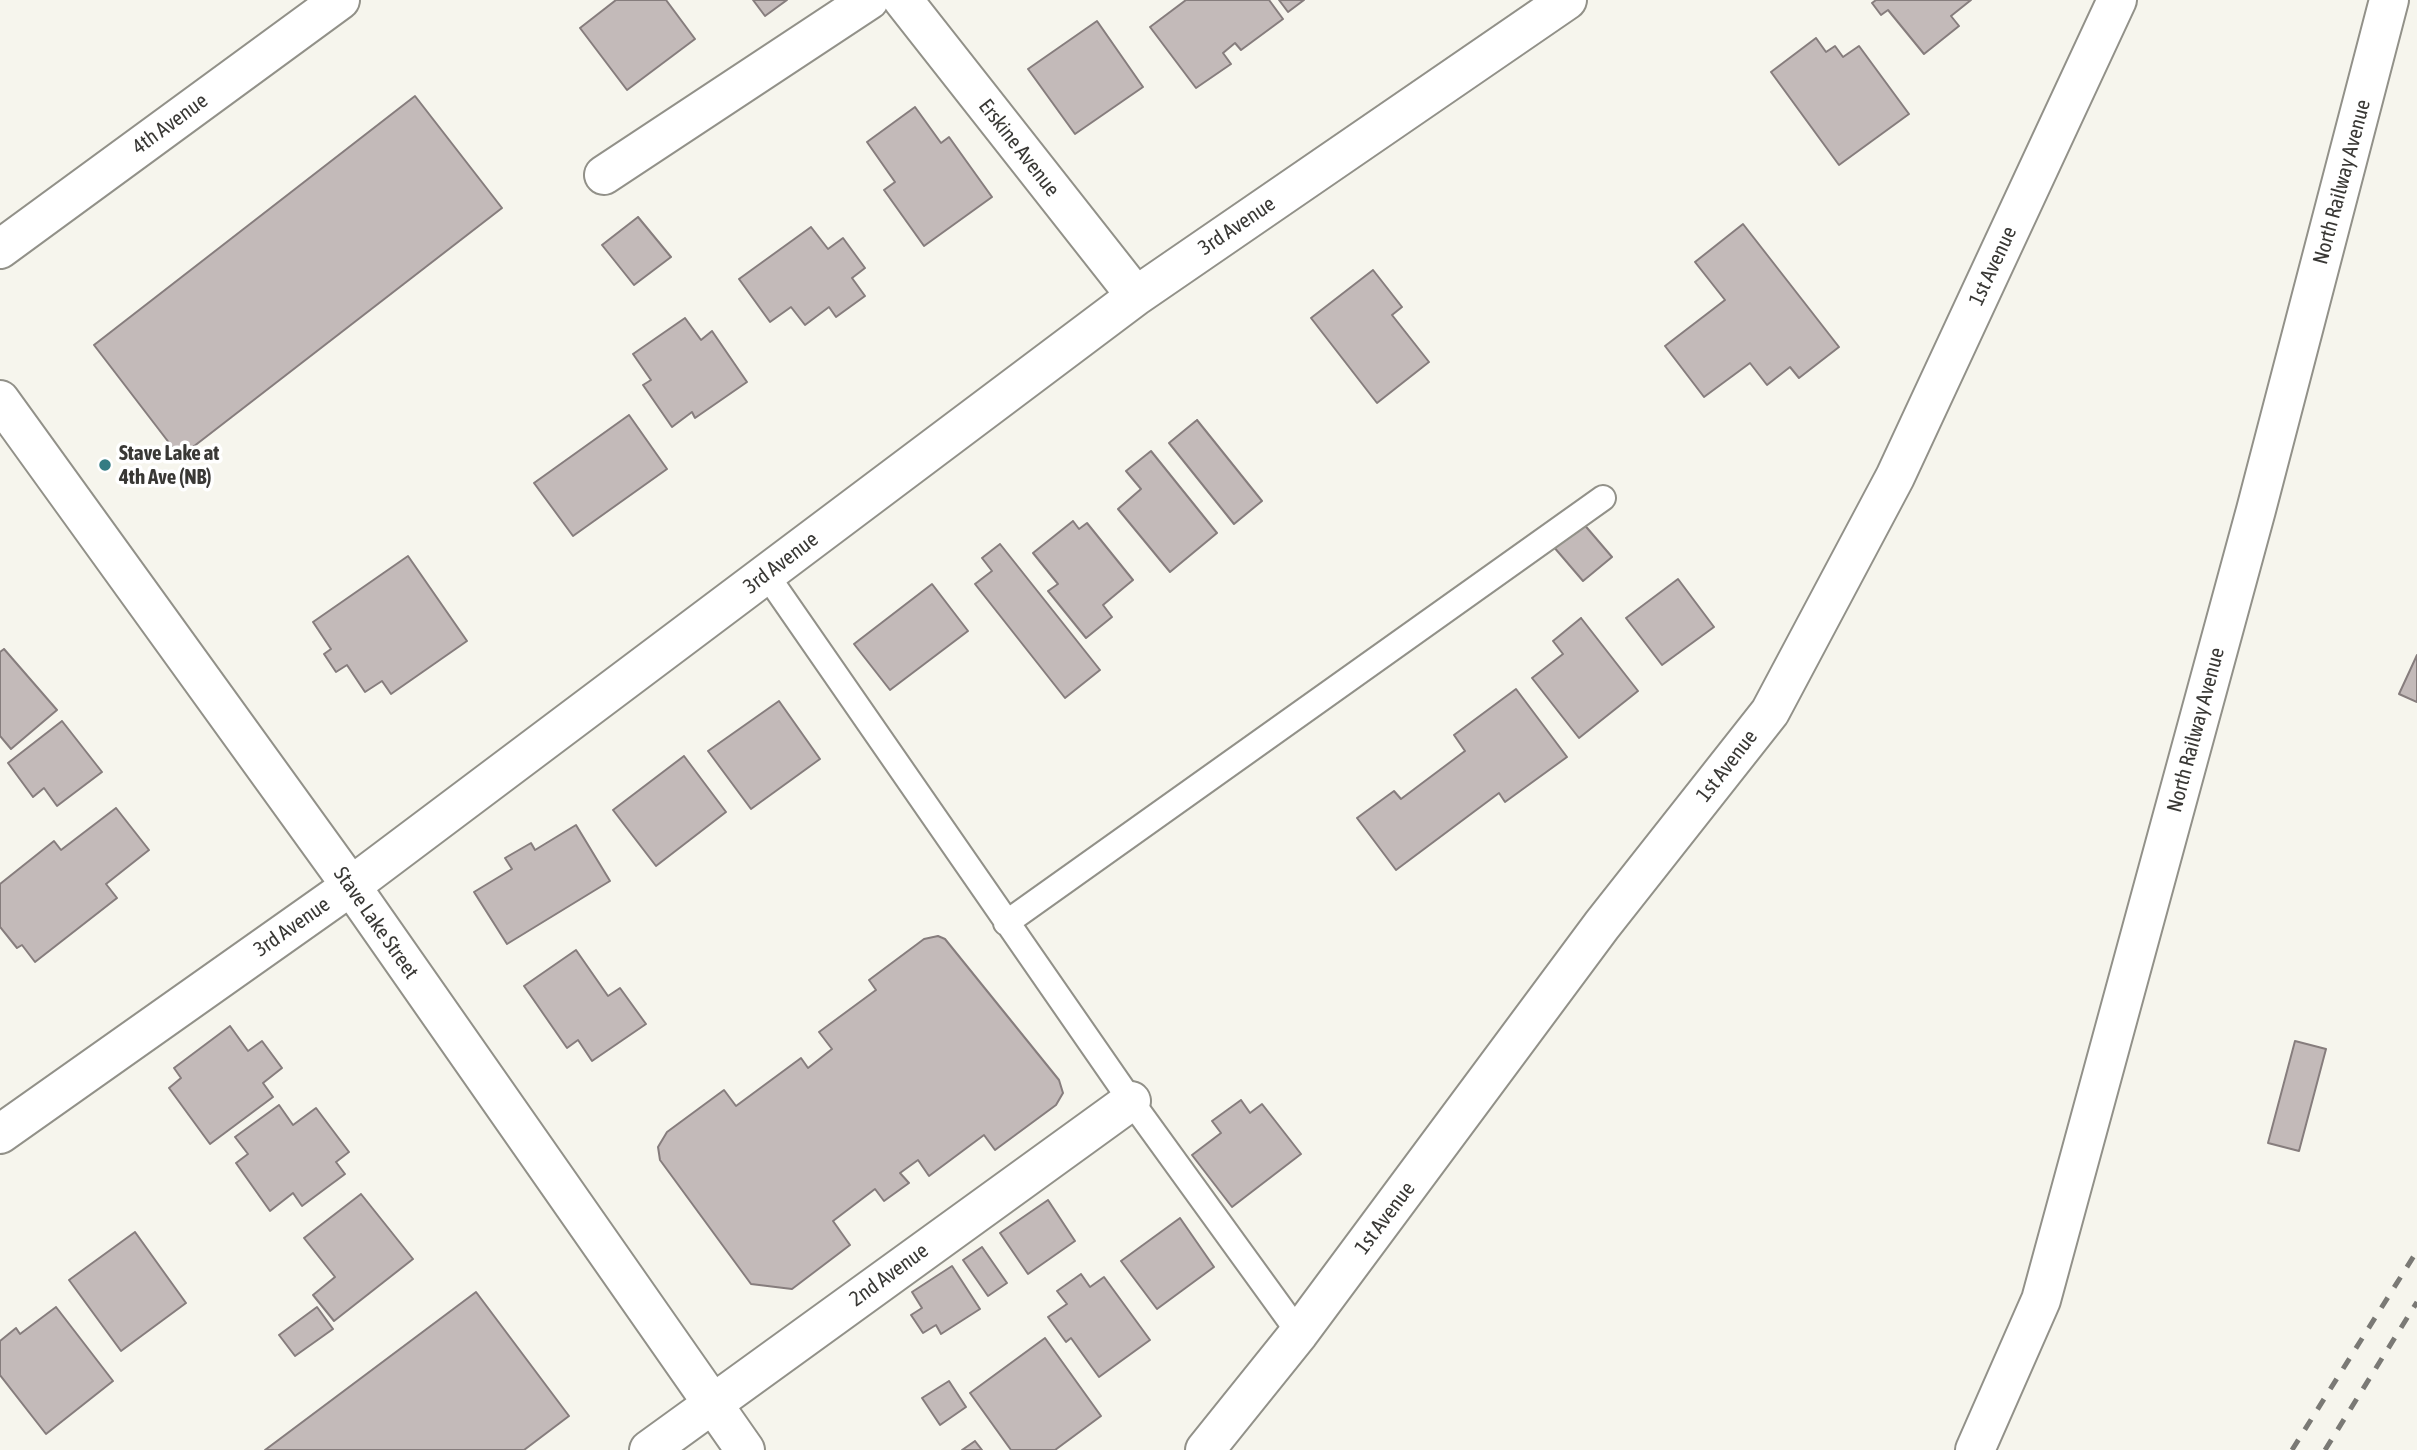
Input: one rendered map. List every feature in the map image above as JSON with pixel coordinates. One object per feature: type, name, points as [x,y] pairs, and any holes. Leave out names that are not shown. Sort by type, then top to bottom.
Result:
[{"type":"main road","name":"4th Avenue","points":[[0,249],[340,0]]},
{"type":"main road","points":[[604,175],[869,0]]},
{"type":"main road","name":"Erskine Avenue","points":[[903,0],[1136,296]]},
{"type":"main road","name":"3rd Avenue","points":[[0,1134],[351,886],[1136,296],[1567,0]]},
{"type":"main road","name":"1st Avenue","points":[[1205,1450],[1299,1333],[1602,925],[1770,712],[1895,477],[2117,0]]},
{"type":"main road","name":"North Railway Avenue","points":[[1975,1450],[2041,1300],[2256,510],[2389,0]]},
{"type":"main road","name":"Stave Lake Street","points":[[0,400],[351,886],[745,1450]]},
{"type":"main road","name":"2nd Avenue","points":[[649,1450],[1130,1101]]},
{"type":"lane","points":[[1006,923],[1603,498]]},
{"type":"lane","points":[[766,574],[1130,1101],[1299,1333]]},
{"type":"building","points":[[616,0],[666,0],[695,39],[627,90],[580,28]]},
{"type":"building","points":[[753,0],[787,0],[765,16]]},
{"type":"building","points":[[1186,0],[1269,0],[1283,19],[1241,50],[1235,43],[1223,53],[1231,64],[1196,88],[1150,27]]},
{"type":"building","points":[[1279,0],[1304,0],[1288,12]]},
{"type":"building","points":[[1876,0],[1971,0],[1951,16],[1959,26],[1924,54],[1888,10],[1881,15],[1872,3]]},
{"type":"building","points":[[1097,21],[1143,87],[1075,134],[1028,69]]},
{"type":"building","points":[[1816,38],[1826,52],[1835,46],[1843,57],[1859,46],[1909,114],[1839,165],[1771,72]]},
{"type":"building","points":[[415,96],[502,208],[180,457],[94,345]]},
{"type":"building","points":[[915,107],[941,143],[949,137],[992,197],[924,246],[884,190],[895,182],[867,142]]},
{"type":"building","points":[[638,217],[671,257],[634,285],[602,245]]},
{"type":"building","points":[[1743,224],[1839,347],[1799,378],[1790,367],[1767,385],[1750,363],[1704,397],[1665,346],[1725,300],[1695,262]]},
{"type":"building","points":[[811,227],[828,249],[843,238],[865,268],[852,278],[865,296],[836,317],[829,307],[805,325],[791,307],[770,322],[739,279]]},
{"type":"building","points":[[1373,270],[1402,307],[1392,315],[1429,362],[1377,403],[1311,318]]},
{"type":"building","points":[[685,318],[701,340],[712,331],[747,382],[695,418],[692,412],[672,427],[643,385],[651,380],[633,354]]},
{"type":"building","points":[[629,415],[667,469],[573,536],[534,483]]},
{"type":"building","points":[[1197,420],[1262,501],[1234,524],[1169,443]]},
{"type":"building","points":[[1151,451],[1217,533],[1170,572],[1118,509],[1141,489],[1126,471]]},
{"type":"building","points":[[1073,521],[1079,529],[1087,523],[1133,580],[1103,605],[1112,617],[1086,638],[1048,591],[1058,584],[1033,553]]},
{"type":"building","points":[[1582,522],[1612,557],[1583,581],[1553,546]]},
{"type":"building","points":[[1000,544],[1100,670],[1065,698],[975,584],[992,571],[982,558]]},
{"type":"building","points":[[408,556],[467,641],[391,694],[382,681],[365,692],[347,665],[336,672],[324,654],[331,649],[313,622]]},
{"type":"building","points":[[1678,579],[1714,627],[1662,665],[1626,618]]},
{"type":"building","points":[[932,584],[968,631],[890,690],[854,644]]},
{"type":"building","points":[[1581,618],[1638,691],[1579,738],[1532,678],[1563,654],[1553,641]]},
{"type":"building","points":[[4,649],[57,710],[11,749],[0,736],[0,652]]},
{"type":"building","points":[[2417,655],[2417,702],[2399,694]]},
{"type":"building","points":[[1516,689],[1567,757],[1505,802],[1499,793],[1396,870],[1357,818],[1394,791],[1401,799],[1465,751],[1454,735]]},
{"type":"building","points":[[779,701],[820,759],[751,809],[708,751]]},
{"type":"building","points":[[62,721],[102,772],[57,806],[44,788],[33,797],[8,763]]},
{"type":"building","points":[[684,756],[726,812],[656,866],[613,810]]},
{"type":"building","points":[[116,808],[149,850],[106,884],[117,898],[35,962],[22,945],[17,948],[0,927],[0,884],[54,841],[61,850]]},
{"type":"building","points":[[576,825],[610,881],[507,944],[474,892],[512,869],[505,858],[531,843],[535,850]]},
{"type":"building","points":[[938,936],[945,939],[1059,1080],[1063,1093],[1056,1105],[995,1150],[984,1135],[929,1176],[918,1160],[900,1173],[909,1183],[884,1201],[875,1189],[833,1221],[850,1245],[792,1289],[751,1284],[660,1160],[658,1147],[667,1132],[724,1090],[736,1106],[801,1058],[808,1068],[832,1049],[819,1032],[876,990],[869,980],[924,939]]},
{"type":"building","points":[[576,950],[608,996],[620,988],[646,1024],[592,1061],[578,1040],[567,1048],[524,986]]},
{"type":"building","points":[[230,1026],[248,1051],[262,1041],[282,1068],[263,1083],[273,1097],[210,1144],[169,1088],[181,1078],[174,1068]]},
{"type":"building","points":[[2295,1041],[2326,1049],[2299,1151],[2268,1143]]},
{"type":"building","points":[[1241,1100],[1250,1113],[1262,1104],[1301,1154],[1232,1207],[1192,1155],[1221,1133],[1212,1121]]},
{"type":"building","points":[[279,1105],[293,1125],[316,1108],[349,1152],[336,1162],[345,1174],[302,1206],[293,1193],[270,1211],[236,1163],[248,1154],[235,1137]]},
{"type":"building","points":[[361,1194],[413,1259],[334,1321],[313,1295],[335,1277],[304,1238]]},
{"type":"building","points":[[1048,1200],[1075,1241],[1028,1274],[1000,1233]]},
{"type":"building","points":[[1180,1218],[1214,1267],[1157,1309],[1121,1261]]},
{"type":"building","points":[[135,1232],[186,1303],[121,1351],[69,1280]]},
{"type":"building","points":[[982,1247],[1007,1283],[988,1296],[963,1260]]},
{"type":"building","points":[[952,1266],[980,1309],[941,1334],[936,1325],[923,1333],[911,1315],[922,1308],[912,1292]]},
{"type":"building","points":[[1081,1274],[1090,1287],[1104,1277],[1150,1340],[1099,1377],[1071,1338],[1066,1342],[1048,1317],[1067,1304],[1057,1291]]},
{"type":"building","points":[[476,1292],[569,1416],[524,1450],[265,1450]]},
{"type":"building","points":[[56,1307],[113,1381],[46,1434],[0,1375],[0,1341],[16,1328],[20,1334]]},
{"type":"building","points":[[317,1307],[333,1329],[295,1356],[279,1335]]},
{"type":"building","points":[[1045,1338],[1101,1416],[1055,1450],[1011,1450],[970,1393]]},
{"type":"building","points":[[949,1381],[966,1407],[940,1425],[922,1398]]},
{"type":"building","points":[[975,1441],[982,1450],[962,1450]]},
{"type":"railway","points":[[2292,1450],[2417,1251]]},
{"type":"railway","points":[[2325,1450],[2417,1302]]},
{"type":"place","name":"Stave Lake at 4th Ave (NB)","points":[[105,465]]}]
